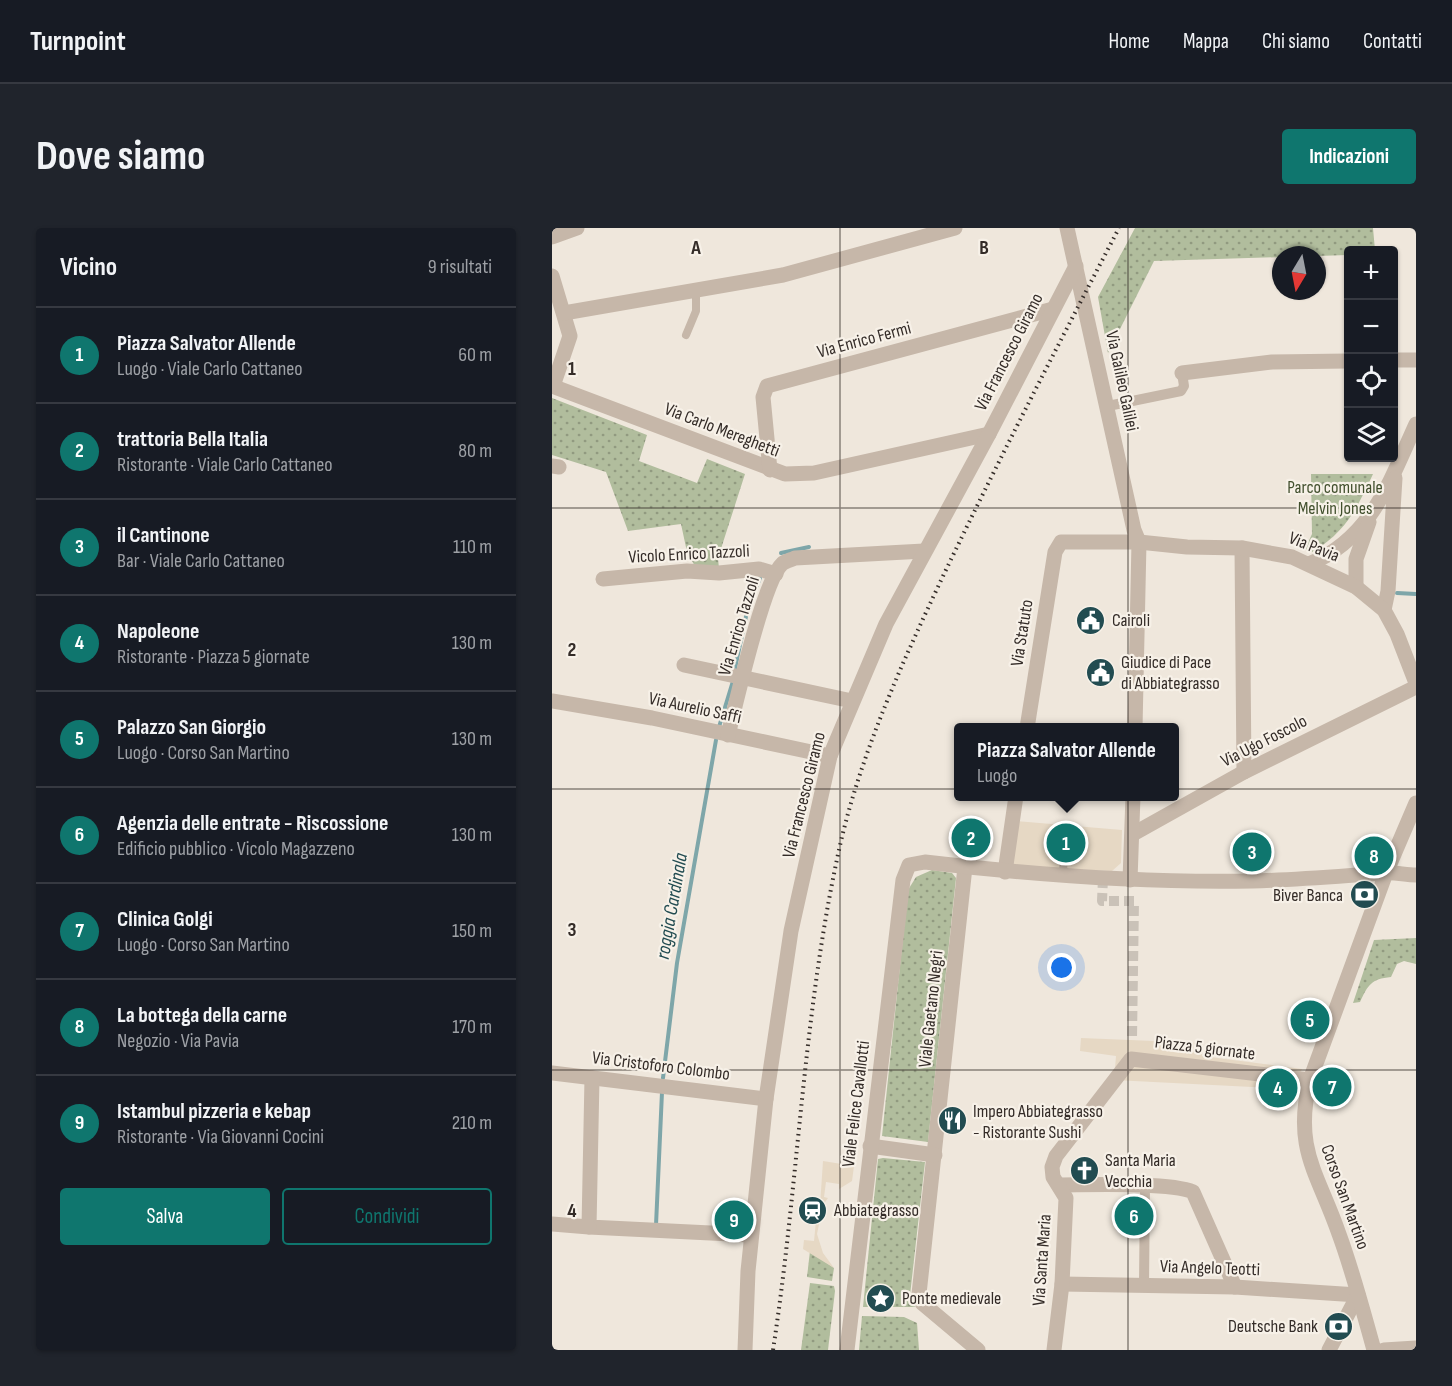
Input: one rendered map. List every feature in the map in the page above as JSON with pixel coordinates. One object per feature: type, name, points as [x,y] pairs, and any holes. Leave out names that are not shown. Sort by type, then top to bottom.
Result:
[{"type":"street","points":[[552,237],[577,228]]},
{"type":"street","points":[[564,313],[783,275],[955,228]]},
{"type":"street","name":"Via Galileo Galilei","points":[[1067,228],[1134,530],[1139,542],[1135,723]]},
{"type":"street","name":"Via Francesco Giramo","points":[[745,1350],[751,1235],[766,1099],[791,931],[830,756],[886,624],[989,434],[1076,266]]},
{"type":"street","points":[[552,276],[570,336],[553,386]]},
{"type":"street","name":"Via Enrico Fermi","points":[[770,470],[763,397],[767,386],[1053,309]]},
{"type":"street","points":[[1398,360],[1416,360]]},
{"type":"street","points":[[1108,406],[1181,391],[1184,386],[1182,373],[1272,362],[1344,361]]},
{"type":"street","name":"Via Carlo Mereghetti","points":[[553,386],[770,470],[798,475],[989,434]]},
{"type":"street","points":[[1356,587],[1356,559],[1370,516],[1396,470],[1416,424]]},
{"type":"street","points":[[1384,610],[1388,591],[1396,470]]},
{"type":"street","points":[[1309,564],[1333,554],[1370,516]]},
{"type":"street","name":"Via Pavia","points":[[1057,545],[1061,542],[1139,542],[1187,547],[1242,548],[1275,552],[1309,564],[1356,587],[1384,610],[1397,634],[1416,685]]},
{"type":"street","name":"Via Statuto","points":[[1028,723],[1057,545]]},
{"type":"street","points":[[1242,548],[1244,772]]},
{"type":"street","name":"Via Enrico Tazzoli","points":[[728,735],[754,630],[782,564],[795,558],[924,551]]},
{"type":"street","name":"Vicolo Enrico Tazzoli","points":[[603,579],[687,571],[719,573],[759,569],[776,574]]},
{"type":"street","points":[[684,665],[852,701]]},
{"type":"street","name":"Via Ugo Foscolo","points":[[1133,834],[1244,772],[1416,685]]},
{"type":"street","name":"Via Aurelio Saffi","points":[[552,701],[830,756]]},
{"type":"street","points":[[1005,872],[1015,801]]},
{"type":"street","points":[[1130,880],[1133,801]]},
{"type":"street","points":[[1386,873],[1416,803]]},
{"type":"street","name":"Viale Felice Cavallotti","points":[[847,1350],[903,880],[909,865],[925,862],[965,867]]},
{"type":"street","points":[[965,867],[1063,878],[1130,880],[1252,881],[1358,877],[1386,873],[1416,875]]},
{"type":"street","name":"Viale Gaetano Negri","points":[[965,867],[919,1294],[922,1304],[978,1350]]},
{"type":"street","name":"Corso San Martino","points":[[1374,1350],[1339,1233],[1307,1155],[1304,1103],[1310,1080],[1386,873]]},
{"type":"street","name":"Piazza 5 giornate","points":[[1131,1059],[1310,1080]]},
{"type":"street","name":"Via Santa Maria","points":[[1054,1350],[1062,1284],[1066,1198],[1053,1177],[1052,1167],[1056,1156],[1131,1059]]},
{"type":"street","name":"Via Cristoforo Colombo","points":[[552,1073],[766,1099]]},
{"type":"street","points":[[589,1227],[592,1078]]},
{"type":"street","points":[[870,1146],[935,1155]]},
{"type":"street","points":[[1059,1185],[1186,1189],[1193,1192],[1235,1287]]},
{"type":"street","points":[[1144,1285],[1145,1187]]},
{"type":"street","points":[[552,1224],[751,1235]]},
{"type":"street","name":"Via Angelo Teotti","points":[[1062,1284],[1235,1287],[1358,1295]]},
{"type":"street","points":[[1329,1350],[1358,1295]]},
{"type":"street","points":[[1384,1350],[1416,1348]]},
{"type":"lane","points":[[686,335],[696,311],[696,291]]},
{"type":"lane","points":[[1063,878],[1064,845]]},
{"type":"green space","points":[[1135,228],[1373,228],[1375,246],[1344,246],[1344,255],[1326,256],[1326,246],[1272,246],[1272,257],[1154,261],[1108,353],[1098,297]]},
{"type":"green space","points":[[552,398],[647,435],[639,461],[697,483],[707,459],[745,474],[718,558],[719,569],[696,568],[687,552],[681,524],[628,531],[606,472],[552,455]]},
{"type":"green space","name":"Parco comunale Melvin Jones","points":[[1311,474],[1373,474],[1349,518],[1334,536],[1313,552],[1305,549],[1312,534]]},
{"type":"green space","points":[[932,870],[952,873],[956,878],[928,1142],[882,1136],[908,890],[916,877]]},
{"type":"green space","points":[[1416,938],[1416,964],[1404,961],[1397,964],[1391,977],[1375,981],[1368,987],[1360,1002],[1353,1003],[1374,940]]},
{"type":"green space","points":[[878,1159],[925,1162],[909,1304],[916,1307],[863,1307]]},
{"type":"green space","points":[[810,1251],[834,1268],[832,1281],[807,1277]]},
{"type":"green space","points":[[810,1283],[834,1286],[828,1350],[801,1350]]},
{"type":"green space","points":[[862,1316],[904,1317],[917,1323],[919,1350],[859,1350]]},
{"type":"shaded area","points":[[1015,821],[1122,830],[1121,863],[1112,871],[1012,866]]},
{"type":"shaded area","points":[[1081,1038],[1203,1043],[1202,1056],[1302,1069],[1293,1089],[1114,1080],[1116,1056],[1080,1051]]},
{"type":"shaded area","points":[[823,1161],[854,1166],[852,1181],[839,1189],[839,1184],[826,1182],[824,1197],[828,1198],[823,1205],[817,1234],[823,1253],[834,1268],[803,1249],[804,1240],[814,1241],[816,1221],[819,1221]]},
{"type":"waterway","name":"roggia Cardinala","points":[[781,553],[809,547]]},
{"type":"waterway","name":"roggia Cardinala","points":[[734,673],[748,607],[760,578]]},
{"type":"waterway","name":"roggia Cardinala","points":[[1397,593],[1416,594]]},
{"type":"waterway","name":"roggia Cardinala","points":[[719,727],[733,681]]},
{"type":"waterway","name":"roggia Cardinala","points":[[663,1078],[677,963],[716,740]]},
{"type":"waterway","name":"roggia Cardinala","points":[[656,1225],[662,1092]]},
{"type":"tunnel","points":[[1103,878],[1102,901],[1134,901],[1132,1038]]},
{"type":"railway","points":[[773,1350],[818,967],[828,904],[850,806],[885,705],[929,607],[1008,443],[1119,228]]},
{"type":"place","name":"Cairoli","points":[[1091,620]]},
{"type":"place","name":"Giudice di Pace di Abbiategrasso","points":[[1100,672]]},
{"type":"place","name":"trattoria Bella Italia","points":[[971,838]]},
{"type":"place","name":"Piazza Salvator Allende","points":[[1066,843]]},
{"type":"place","name":"il Cantinone","points":[[1252,852]]},
{"type":"place","name":"La bottega della carne","points":[[1374,856]]},
{"type":"place","name":"Biver Banca","points":[[1364,895]]},
{"type":"place","name":"Palazzo San Giorgio","points":[[1310,1020]]},
{"type":"place","name":"Clinica Golgi","points":[[1332,1087]]},
{"type":"place","name":"Napoleone","points":[[1278,1088]]},
{"type":"place","name":"Impero Abbiategrasso - Ristorante Sushi","points":[[952,1121]]},
{"type":"place","name":"Santa Maria Vecchia","points":[[1084,1170]]},
{"type":"place","name":"Abbiategrasso","points":[[813,1210]]},
{"type":"place","name":"Agenzia delle entrate - Riscossione","points":[[1134,1216]]},
{"type":"place","name":"Istambul pizzeria e kebap","points":[[734,1220]]},
{"type":"place","name":"Ponte medievale","points":[[881,1298]]},
{"type":"place","name":"Deutsche Bank","points":[[1339,1326]]}]
